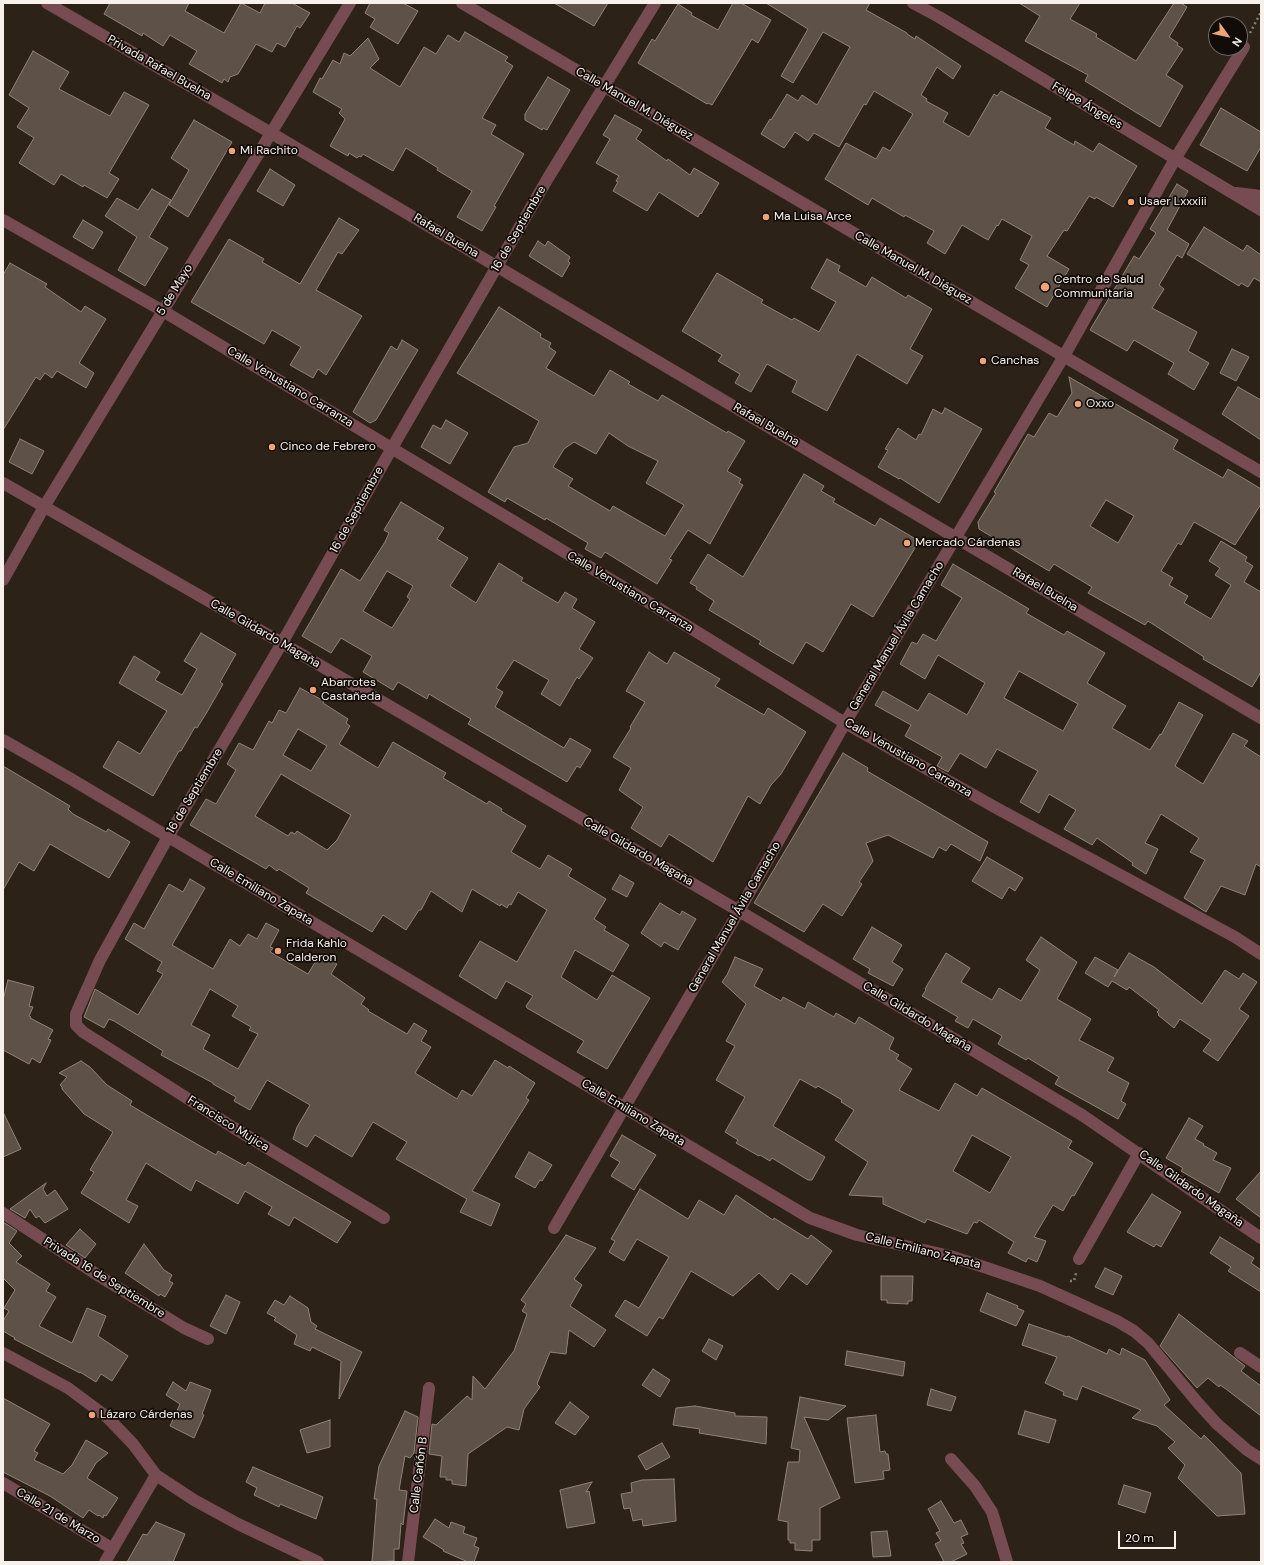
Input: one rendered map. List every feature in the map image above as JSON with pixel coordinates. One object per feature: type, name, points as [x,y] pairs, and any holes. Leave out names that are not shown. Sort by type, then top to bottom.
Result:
[{"type":"street","name":"Privada Rafael Buelna","points":[[47,3],[271,133]]},
{"type":"street","name":"5 de Mayo","points":[[3,580],[44,507],[350,3]]},
{"type":"street","name":"Calle Manuel M. Diéguez","points":[[462,3],[1261,472]]},
{"type":"street","name":"16 de Septiembre","points":[[76,1025],[76,1014],[100,960],[168,837],[282,643],[392,448],[548,178],[655,3]]},
{"type":"street","name":"Felipe Ángeles","points":[[913,3],[939,17],[1261,210]]},
{"type":"street","name":"General Manuel Ávila Camacho","points":[[554,1228],[739,911],[845,723],[955,536],[1064,356],[1175,159],[1238,56]]},
{"type":"street","name":"Rafael Buelna","points":[[271,133],[1261,718]]},
{"type":"street","points":[[1229,192],[1261,196]]},
{"type":"street","name":"Calle Venustiano Carranza","points":[[3,220],[163,311],[845,723],[1000,810],[1235,937],[1261,954]]},
{"type":"street","name":"Calle Gildardo Magaña","points":[[3,483],[282,643],[739,911],[1082,1115],[1261,1238]]},
{"type":"street","name":"Calle Emiliano Zapata","points":[[3,740],[810,1218],[857,1234],[950,1256],[981,1266],[1040,1286],[1117,1321],[1134,1331],[1148,1343],[1217,1424],[1261,1459]]},
{"type":"street","name":"Francisco Mujica","points":[[76,1025],[83,1032],[234,1128],[384,1218]]},
{"type":"street","points":[[1078,1260],[1139,1153]]},
{"type":"street","name":"Privada 16 de Septiembre","points":[[3,1213],[99,1276],[184,1328],[208,1339]]},
{"type":"street","points":[[3,1352],[68,1388],[107,1417],[133,1444],[156,1475],[194,1500],[238,1524],[318,1562]]},
{"type":"street","points":[[1240,1353],[1261,1367]]},
{"type":"street","name":"Calle Cañón B","points":[[408,1562],[429,1388]]},
{"type":"street","points":[[951,1459],[975,1486],[992,1512],[1007,1562]]},
{"type":"street","points":[[105,1562],[156,1475]]},
{"type":"street","name":"Calle 21 de Marzo","points":[[3,1483],[112,1549]]},
{"type":"path","points":[[1248,39],[1261,12]]},
{"type":"path","points":[[1068,1280],[1074,1281],[1078,1260]]},
{"type":"building","points":[[110,3],[189,3],[185,11],[224,33],[241,3],[260,13],[265,3],[292,3],[310,13],[300,28],[297,26],[285,47],[277,43],[272,52],[256,44],[238,74],[230,77],[228,82],[224,79],[222,83],[189,64],[197,51],[170,35],[163,46],[143,33],[142,36],[104,14]]},
{"type":"building","points":[[370,3],[403,3],[418,11],[398,44],[370,27],[375,19],[365,13]]},
{"type":"building","points":[[554,3],[608,3],[594,26]]},
{"type":"building","points":[[733,3],[741,3],[771,20],[758,43],[752,39],[712,105],[707,104],[638,63],[652,39],[655,41],[678,4],[692,13],[691,15],[718,30]]},
{"type":"building","points":[[766,3],[870,3],[866,10],[915,39],[916,36],[961,66],[953,79],[937,67],[921,95],[927,99],[926,101],[948,113],[943,122],[969,137],[994,94],[997,96],[1001,91],[1051,118],[1045,128],[1074,145],[1075,141],[1093,152],[1099,143],[1137,166],[1113,207],[1096,197],[1095,199],[1089,196],[1067,231],[1064,230],[1047,256],[1069,269],[1047,307],[1015,288],[1029,265],[1020,260],[1032,236],[1002,219],[988,240],[962,225],[945,254],[927,243],[934,231],[905,215],[904,217],[872,198],[868,205],[825,179],[846,143],[876,159],[883,147],[890,151],[913,114],[874,91],[866,105],[864,104],[839,147],[814,133],[808,141],[795,132],[784,148],[761,134],[787,94],[798,101],[802,95],[817,105],[850,47],[823,32],[793,83],[781,76],[808,29]]},
{"type":"building","points":[[1019,3],[1080,3],[1070,19],[1097,34],[1096,37],[1136,61],[1174,3],[1181,3],[1187,7],[1169,37],[1178,43],[1177,45],[1183,49],[1166,75],[1183,86],[1160,127],[1085,81],[1088,75],[1025,41],[1040,16]]},
{"type":"building","points":[[465,32],[508,57],[505,61],[513,66],[482,118],[496,125],[491,134],[524,154],[494,206],[496,207],[482,231],[457,217],[472,191],[437,170],[438,168],[406,148],[393,171],[363,154],[361,157],[359,156],[357,158],[349,153],[348,156],[330,146],[345,119],[339,113],[342,109],[313,92],[320,78],[322,79],[333,60],[340,64],[344,53],[350,56],[368,38],[379,59],[370,68],[400,87],[424,47],[436,54],[448,35],[459,42]]},
{"type":"building","points":[[33,51],[69,72],[59,89],[110,116],[124,92],[149,105],[109,173],[119,179],[107,198],[84,185],[83,187],[61,174],[54,185],[19,163],[34,138],[17,127],[29,108],[9,95]]},
{"type":"building","points":[[548,77],[570,90],[547,130],[543,128],[542,130],[525,120],[525,114]]},
{"type":"building","points":[[1221,108],[1261,132],[1261,147],[1247,171],[1200,145]]},
{"type":"building","points":[[615,115],[642,130],[636,139],[667,161],[668,159],[690,175],[694,168],[719,183],[698,217],[659,192],[647,211],[613,191],[618,182],[616,181],[619,176],[596,163],[610,139],[603,135]]},
{"type":"building","points":[[194,120],[232,142],[188,217],[169,205],[189,170],[171,158]]},
{"type":"building","points":[[270,169],[295,185],[283,206],[257,191]]},
{"type":"building","points":[[1177,184],[1188,191],[1167,230],[1189,244],[1182,258],[1177,255],[1159,285],[1164,289],[1152,308],[1197,332],[1188,351],[1209,363],[1194,390],[1168,374],[1174,363],[1134,340],[1127,351],[1090,330],[1134,256],[1139,259],[1156,233],[1150,229]]},
{"type":"building","points":[[152,189],[171,200],[149,237],[168,248],[145,286],[118,270],[137,237],[105,216],[117,198],[138,210]]},
{"type":"building","points":[[339,218],[359,230],[342,254],[338,252],[316,290],[362,316],[326,375],[318,369],[313,378],[290,365],[301,347],[272,330],[264,344],[191,302],[229,239],[264,259],[262,262],[300,284]]},
{"type":"building","points":[[83,220],[103,232],[93,249],[73,237]]},
{"type":"building","points":[[1204,227],[1243,251],[1247,245],[1261,255],[1261,282],[1254,278],[1248,287],[1241,283],[1239,286],[1187,254]]},
{"type":"building","points":[[538,241],[545,246],[548,241],[570,257],[568,261],[570,263],[562,277],[529,256]]},
{"type":"building","points":[[827,259],[840,266],[838,271],[866,287],[872,277],[906,298],[908,295],[932,309],[910,349],[923,356],[907,384],[857,354],[827,411],[792,392],[797,381],[767,364],[751,392],[735,383],[740,374],[718,361],[722,355],[682,331],[717,273],[763,300],[761,303],[792,320],[794,318],[819,332],[836,302],[811,288]]},
{"type":"building","points":[[10,263],[47,284],[45,287],[81,312],[85,306],[106,319],[79,363],[94,373],[86,388],[57,371],[52,378],[45,373],[40,380],[36,377],[3,430],[3,275]]},
{"type":"building","points":[[499,307],[541,334],[540,337],[551,343],[549,347],[556,352],[546,368],[594,396],[610,370],[630,382],[628,384],[658,401],[662,395],[727,433],[728,431],[745,441],[727,471],[741,479],[739,483],[743,485],[710,544],[688,530],[669,559],[672,560],[657,584],[605,552],[601,558],[585,549],[588,543],[546,518],[545,520],[507,498],[505,502],[488,492],[514,447],[528,443],[539,421],[457,373]],"holes":[[[609,433],[628,446],[658,461],[646,483],[684,505],[665,536],[613,506],[610,511],[568,486],[573,479],[553,467],[564,449],[574,442],[596,454]]]},
{"type":"building","points":[[402,340],[418,350],[376,420],[370,423],[353,412],[391,346],[397,350]]},
{"type":"building","points":[[1232,349],[1249,357],[1236,381],[1220,373]]},
{"type":"building","points":[[1069,377],[1178,440],[1173,449],[1223,478],[1228,469],[1261,489],[1261,504],[1235,545],[1194,522],[1181,545],[1178,543],[1161,571],[1173,578],[1169,585],[1188,596],[1184,603],[1211,619],[1231,585],[1215,575],[1220,568],[1209,561],[1221,541],[1247,557],[1245,561],[1253,566],[1244,582],[1261,592],[1261,672],[1252,687],[1203,659],[1204,657],[1148,621],[1145,625],[1088,593],[1092,587],[1054,564],[1049,571],[979,529],[978,522],[996,493],[994,492],[1028,434],[1034,437],[1049,413],[1057,417],[1072,393]],"holes":[[[1106,500],[1134,516],[1118,543],[1090,526]]]},
{"type":"building","points":[[1238,387],[1261,400],[1261,440],[1222,414]]},
{"type":"building","points":[[945,408],[982,429],[939,503],[900,478],[899,479],[878,467],[888,450],[885,449],[898,428],[916,440],[919,434],[921,435],[933,409],[942,414]]},
{"type":"building","points":[[446,420],[468,433],[450,464],[421,447],[433,425],[441,429]]},
{"type":"building","points":[[20,439],[44,451],[32,474],[9,462]]},
{"type":"building","points":[[804,474],[824,486],[821,491],[835,499],[833,502],[875,526],[880,518],[914,538],[915,548],[873,617],[851,604],[823,652],[806,642],[793,664],[759,644],[761,641],[709,610],[714,601],[690,583],[708,554],[743,577]]},
{"type":"building","points":[[401,502],[444,528],[437,539],[468,558],[450,586],[476,603],[499,563],[523,578],[521,581],[558,603],[565,592],[577,599],[572,608],[595,622],[579,649],[593,658],[579,679],[577,677],[560,706],[541,694],[549,680],[514,660],[496,688],[503,692],[495,707],[564,748],[570,738],[591,750],[580,768],[577,766],[567,782],[468,724],[471,719],[429,694],[427,699],[398,682],[393,690],[363,672],[372,656],[341,638],[331,653],[302,636],[341,569],[360,581],[385,542],[389,533],[384,530]],"holes":[[[387,571],[413,586],[407,597],[410,599],[392,628],[363,611]]]},
{"type":"building","points":[[953,564],[1029,609],[1026,613],[1064,635],[1067,631],[1105,653],[1087,683],[1126,706],[1112,728],[1150,750],[1160,734],[1161,735],[1179,702],[1203,715],[1175,766],[1203,784],[1233,733],[1248,741],[1244,746],[1261,757],[1261,867],[1256,864],[1245,895],[1221,886],[1206,912],[1184,898],[1205,860],[1190,852],[1199,838],[1161,814],[1145,843],[1158,849],[1146,874],[1097,838],[1092,845],[1064,829],[1076,810],[1049,794],[1039,813],[1020,802],[1038,771],[997,749],[986,768],[960,753],[948,772],[937,766],[942,757],[905,736],[911,725],[875,705],[883,691],[918,711],[929,693],[967,715],[985,683],[938,655],[925,679],[900,664],[912,642],[917,644],[923,634],[936,641],[962,598],[941,585]],"holes":[[[1019,671],[1078,704],[1063,731],[1004,698]]]},
{"type":"building","points":[[201,633],[236,654],[220,682],[223,684],[207,712],[197,728],[195,727],[181,751],[179,751],[153,796],[103,767],[118,741],[140,754],[167,711],[119,683],[134,656],[160,672],[155,680],[182,695],[197,669],[184,661]]},
{"type":"building","points":[[649,652],[667,664],[674,652],[720,679],[715,686],[764,715],[768,708],[806,732],[781,774],[771,785],[760,804],[748,796],[713,862],[669,834],[661,847],[631,828],[643,807],[619,790],[631,768],[613,757],[645,702],[626,691]]},
{"type":"building","points":[[300,688],[324,701],[323,703],[348,719],[346,723],[350,726],[339,744],[378,768],[393,742],[446,773],[443,778],[487,804],[489,801],[502,809],[501,811],[526,826],[511,852],[540,869],[548,855],[572,869],[568,876],[606,899],[594,919],[606,927],[604,930],[629,945],[613,972],[575,950],[561,977],[597,1000],[612,975],[650,998],[607,1069],[577,1052],[584,1041],[527,1008],[526,1006],[533,996],[506,981],[496,999],[459,976],[480,941],[517,962],[547,910],[518,892],[511,905],[509,904],[507,908],[501,904],[500,906],[472,889],[462,912],[431,891],[421,910],[419,910],[406,930],[383,915],[372,932],[306,893],[309,888],[279,869],[277,871],[269,865],[266,869],[190,825],[206,799],[216,804],[236,770],[227,764],[239,743],[253,750],[269,721],[272,723],[279,710],[286,713]],"holes":[[[298,729],[327,746],[311,771],[283,755]],[[281,774],[351,815],[337,840],[327,850],[297,831],[295,834],[291,832],[288,836],[255,816]]]},
{"type":"building","points":[[843,753],[868,768],[867,771],[988,842],[980,861],[951,844],[946,851],[939,847],[933,858],[888,835],[866,843],[873,861],[859,882],[862,884],[842,916],[823,904],[804,932],[754,903]]},
{"type":"building","points":[[3,766],[70,806],[68,809],[73,814],[106,832],[108,829],[130,842],[109,878],[50,844],[34,871],[19,862],[3,890]]},
{"type":"building","points":[[987,857],[1023,878],[1015,891],[1009,887],[1002,899],[972,881]]},
{"type":"building","points":[[620,875],[634,883],[627,897],[612,889]]},
{"type":"building","points":[[190,879],[205,888],[172,945],[213,969],[230,939],[240,946],[248,934],[257,939],[266,923],[279,930],[270,947],[273,948],[270,952],[308,974],[320,954],[337,964],[331,974],[365,998],[361,1004],[369,1010],[368,1011],[407,1034],[414,1023],[427,1031],[421,1041],[431,1047],[415,1073],[457,1099],[462,1090],[472,1096],[495,1060],[508,1068],[509,1066],[535,1083],[526,1098],[529,1100],[472,1191],[500,1204],[491,1226],[460,1212],[467,1199],[396,1159],[407,1142],[373,1122],[352,1157],[315,1135],[307,1147],[293,1139],[297,1127],[310,1105],[267,1080],[250,1110],[234,1101],[236,1097],[161,1055],[163,1051],[114,1021],[109,1019],[104,1028],[84,1017],[95,989],[138,1015],[163,974],[157,971],[162,962],[125,939],[134,923],[144,929],[169,884],[183,892]],"holes":[[[210,989],[238,1006],[232,1016],[251,1027],[249,1030],[258,1034],[238,1069],[203,1049],[210,1035],[191,1025]]]},
{"type":"building","points":[[660,903],[680,915],[682,911],[696,919],[678,950],[664,942],[661,947],[641,933]]},
{"type":"building","points":[[872,927],[902,945],[892,962],[903,969],[893,986],[868,973],[870,969],[853,959]]},
{"type":"building","points":[[1041,937],[1077,962],[1057,999],[1091,1019],[1079,1040],[1114,1058],[1107,1071],[1129,1083],[1121,1101],[1126,1104],[1118,1119],[1055,1084],[1059,1077],[1028,1058],[1026,1060],[998,1044],[1002,1036],[973,1019],[968,1028],[955,1021],[958,1017],[922,996],[946,953],[970,968],[961,982],[992,1000],[999,988],[1021,1001],[1040,970],[1026,960]]},
{"type":"building","points":[[1129,953],[1154,967],[1202,1004],[1225,970],[1239,979],[1243,973],[1257,982],[1239,1009],[1249,1016],[1218,1061],[1203,1051],[1211,1040],[1180,1019],[1174,1028],[1158,1015],[1159,1014],[1157,1012],[1159,1010],[1129,987],[1127,990],[1112,981],[1108,987],[1085,973],[1095,957],[1118,970],[1114,977]]},
{"type":"building","points":[[735,957],[763,969],[754,986],[781,1001],[783,997],[805,1009],[808,1002],[834,1017],[836,1013],[855,1024],[859,1017],[894,1038],[889,1049],[899,1055],[896,1059],[912,1069],[899,1090],[939,1111],[955,1083],[977,1096],[982,1088],[1072,1141],[1068,1148],[1093,1163],[1074,1196],[1072,1195],[1063,1211],[1053,1205],[1034,1237],[1046,1241],[1037,1262],[1028,1258],[1026,1262],[1008,1253],[1014,1242],[979,1220],[977,1223],[974,1222],[967,1234],[927,1219],[925,1223],[883,1204],[883,1197],[849,1195],[868,1162],[835,1140],[854,1110],[841,1102],[842,1100],[818,1086],[816,1088],[800,1079],[773,1126],[825,1157],[812,1180],[808,1180],[772,1158],[770,1161],[736,1143],[738,1140],[725,1132],[745,1097],[716,1080],[735,1046],[726,1041],[746,1004],[722,982],[727,975]],"holes":[[[972,1135],[1011,1157],[990,1193],[953,1171]]]},
{"type":"building","points":[[8,980],[34,987],[29,1006],[33,1007],[29,1016],[31,1017],[30,1018],[53,1030],[48,1039],[51,1040],[40,1063],[32,1058],[29,1064],[3,1050],[3,1000]]},
{"type":"building","points":[[81,1061],[90,1067],[107,1085],[132,1101],[130,1105],[216,1155],[218,1151],[245,1166],[248,1162],[351,1222],[337,1243],[294,1217],[289,1226],[268,1214],[272,1207],[245,1191],[238,1204],[196,1180],[191,1191],[146,1163],[126,1200],[138,1206],[129,1223],[81,1193],[94,1172],[90,1170],[113,1132],[84,1114],[60,1085],[67,1077],[59,1073]]},
{"type":"building","points":[[3,1112],[21,1149],[3,1157]]},
{"type":"building","points":[[1189,1118],[1203,1126],[1195,1139],[1217,1153],[1213,1160],[1231,1168],[1219,1193],[1181,1171],[1183,1168],[1166,1158]]},
{"type":"building","points":[[622,1135],[656,1155],[634,1190],[611,1176],[620,1162],[610,1156]]},
{"type":"building","points":[[529,1152],[552,1165],[542,1181],[540,1180],[535,1188],[515,1177]]},
{"type":"building","points":[[1261,1171],[1261,1218],[1236,1199]]},
{"type":"building","points":[[46,1183],[43,1189],[47,1196],[55,1190],[68,1209],[45,1223],[39,1216],[36,1218],[30,1209],[25,1218],[10,1209]]},
{"type":"building","points":[[640,1189],[688,1219],[699,1200],[724,1215],[736,1195],[773,1220],[774,1218],[808,1239],[811,1235],[832,1251],[807,1285],[791,1273],[778,1290],[759,1273],[733,1296],[691,1271],[663,1319],[659,1317],[647,1336],[615,1316],[625,1300],[639,1308],[669,1257],[637,1239],[624,1261],[609,1252],[615,1241],[611,1239]]},
{"type":"building","points":[[1152,1194],[1181,1212],[1161,1247],[1156,1244],[1154,1247],[1127,1232]]},
{"type":"building","points":[[3,1222],[17,1231],[9,1243],[22,1256],[16,1262],[50,1284],[46,1291],[56,1297],[39,1326],[72,1343],[87,1308],[106,1316],[98,1336],[128,1356],[112,1381],[101,1374],[96,1382],[80,1372],[14,1339],[15,1338],[3,1331],[3,1321],[9,1311],[4,1308],[15,1290],[3,1278]]},
{"type":"building","points":[[80,1229],[96,1244],[85,1258],[66,1245]]},
{"type":"building","points":[[566,1235],[596,1248],[574,1279],[582,1285],[570,1306],[606,1330],[594,1347],[569,1330],[566,1354],[550,1352],[537,1384],[540,1387],[524,1409],[519,1430],[507,1427],[468,1454],[466,1486],[452,1484],[452,1480],[446,1480],[446,1477],[440,1477],[442,1456],[429,1454],[432,1424],[436,1425],[467,1396],[472,1400],[473,1376],[485,1389],[514,1351],[527,1314],[522,1311],[526,1304],[521,1300]]},
{"type":"building","points":[[1220,1237],[1254,1258],[1251,1263],[1261,1270],[1261,1292],[1228,1271],[1231,1267],[1210,1253]]},
{"type":"building","points":[[144,1244],[164,1270],[172,1275],[169,1281],[173,1283],[165,1297],[160,1294],[159,1296],[125,1273]]},
{"type":"building","points":[[1105,1268],[1122,1276],[1113,1295],[1095,1287]]},
{"type":"building","points":[[881,1276],[913,1276],[912,1301],[908,1301],[908,1304],[887,1303],[887,1300],[881,1300]]},
{"type":"building","points":[[987,1293],[1018,1306],[1017,1308],[1024,1311],[1016,1326],[980,1311]]},
{"type":"building","points":[[226,1295],[240,1302],[226,1334],[210,1326]]},
{"type":"building","points":[[290,1296],[308,1308],[311,1322],[317,1326],[315,1329],[362,1352],[339,1399],[341,1361],[312,1347],[310,1351],[294,1344],[297,1335],[274,1320],[276,1318],[267,1313],[275,1300],[284,1305]]},
{"type":"building","points":[[1179,1314],[1245,1366],[1241,1371],[1261,1386],[1261,1416],[1226,1389],[1220,1385],[1219,1387],[1208,1378],[1197,1388],[1160,1346]]},
{"type":"building","points":[[1029,1324],[1067,1337],[1068,1336],[1107,1354],[1109,1349],[1120,1355],[1122,1348],[1145,1360],[1170,1400],[1164,1405],[1201,1439],[1204,1435],[1241,1473],[1245,1514],[1217,1516],[1178,1478],[1185,1465],[1168,1448],[1175,1442],[1157,1426],[1132,1418],[1141,1410],[1082,1386],[1077,1400],[1063,1395],[1064,1392],[1045,1383],[1057,1357],[1022,1345]]},
{"type":"building","points":[[709,1339],[723,1346],[716,1360],[702,1351]]},
{"type":"building","points":[[847,1351],[905,1362],[903,1376],[845,1365]]},
{"type":"building","points":[[653,1369],[670,1380],[660,1397],[642,1385]]},
{"type":"building","points":[[173,1382],[186,1391],[190,1382],[211,1390],[202,1414],[204,1415],[194,1438],[170,1426],[180,1404],[166,1395]]},
{"type":"building","points":[[931,1389],[956,1397],[951,1411],[927,1405]]},
{"type":"building","points":[[800,1397],[846,1406],[828,1420],[804,1417],[840,1498],[820,1508],[820,1540],[812,1540],[812,1551],[795,1550],[795,1543],[790,1543],[790,1540],[788,1540],[788,1522],[778,1520],[788,1462],[799,1462],[800,1450],[791,1448]]},
{"type":"building","points":[[3,1398],[50,1424],[34,1451],[38,1453],[34,1460],[63,1474],[72,1465],[86,1440],[108,1453],[96,1463],[87,1478],[118,1498],[106,1516],[104,1515],[103,1518],[89,1510],[83,1518],[50,1496],[3,1472]]},
{"type":"building","points":[[570,1402],[589,1417],[575,1435],[555,1423]]},
{"type":"building","points":[[695,1406],[735,1413],[735,1416],[767,1417],[766,1444],[699,1433],[700,1429],[673,1425],[676,1408]]},
{"type":"building","points":[[405,1411],[418,1417],[414,1453],[410,1458],[405,1456],[399,1490],[407,1491],[403,1525],[401,1523],[399,1549],[394,1549],[394,1561],[372,1562],[377,1499],[374,1499],[379,1466]]},
{"type":"building","points":[[1025,1411],[1056,1420],[1049,1443],[1018,1434]]},
{"type":"building","points":[[876,1415],[880,1452],[885,1451],[886,1454],[888,1454],[890,1470],[883,1471],[884,1479],[855,1483],[847,1418]]},
{"type":"building","points":[[330,1420],[330,1447],[307,1453],[300,1430]]},
{"type":"building","points":[[662,1443],[670,1457],[646,1470],[638,1456]]},
{"type":"building","points":[[253,1467],[323,1497],[316,1519],[280,1504],[279,1507],[254,1495],[257,1488],[246,1482]]},
{"type":"building","points":[[674,1479],[676,1521],[643,1526],[642,1519],[633,1521],[630,1508],[624,1509],[621,1494],[632,1492],[631,1483],[642,1480]]},
{"type":"building","points":[[592,1482],[586,1492],[589,1491],[595,1523],[567,1528],[560,1490]]},
{"type":"building","points":[[1124,1485],[1151,1493],[1145,1513],[1118,1504]]},
{"type":"building","points":[[941,1501],[954,1523],[961,1520],[968,1534],[961,1537],[964,1543],[961,1544],[967,1554],[951,1562],[944,1562],[935,1544],[941,1541],[936,1533],[940,1531],[928,1509]]},
{"type":"building","points":[[435,1519],[449,1528],[451,1522],[465,1527],[463,1533],[477,1538],[474,1546],[479,1548],[474,1562],[468,1562],[443,1551],[444,1550],[423,1537]]},
{"type":"building","points":[[156,1522],[185,1534],[173,1562],[127,1562],[143,1534],[147,1535]]},
{"type":"building","points":[[887,1531],[891,1556],[873,1557],[871,1532]]},
{"type":"place","name":"Mi Rachito","points":[[232,151]]},
{"type":"place","name":"Usaer Lxxxiii","points":[[1131,202]]},
{"type":"place","name":"Ma Luisa Arce","points":[[766,217]]},
{"type":"place","name":"Centro de Salud Communitaria","points":[[1045,287]]},
{"type":"place","name":"Canchas","points":[[983,361]]},
{"type":"place","name":"Oxxo","points":[[1078,404]]},
{"type":"place","name":"Cinco de Febrero","points":[[272,447]]},
{"type":"place","name":"Mercado Cárdenas","points":[[907,543]]},
{"type":"place","name":"Abarrotes Castañeda","points":[[313,690]]},
{"type":"place","name":"Frida Kahlo Calderon","points":[[278,951]]},
{"type":"place","name":"Lázaro Cárdenas","points":[[92,1415]]}]
